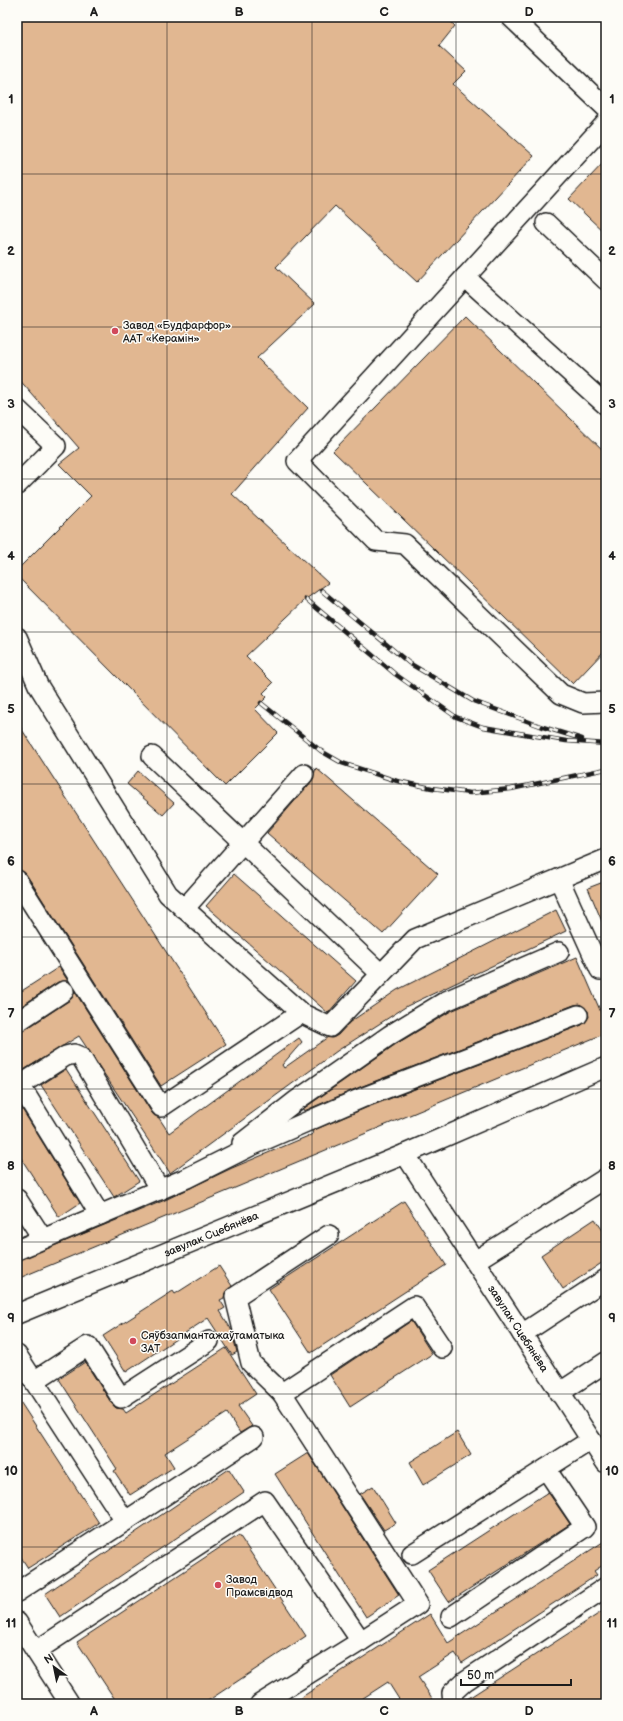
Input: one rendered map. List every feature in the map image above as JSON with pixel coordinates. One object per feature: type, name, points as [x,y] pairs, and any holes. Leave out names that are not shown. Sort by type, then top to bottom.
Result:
[{"type":"street","points":[[511,17],[606,108]]},
{"type":"street","points":[[606,123],[297,461],[376,541],[405,544],[561,694],[583,703],[606,702]]},
{"type":"street","points":[[546,223],[606,280]]},
{"type":"street","points":[[465,277],[603,396]]},
{"type":"street","points":[[17,409],[56,446],[17,485]]},
{"type":"street","points":[[17,636],[23,669],[38,685],[168,894],[301,1013],[330,1027],[415,939],[606,859]]},
{"type":"street","points":[[152,756],[381,974]]},
{"type":"street","points":[[184,909],[304,774]]},
{"type":"street","points":[[559,879],[600,970],[606,967]]},
{"type":"street","points":[[17,880],[161,1107],[301,1013]]},
{"type":"street","points":[[219,1161],[297,1100],[390,1036],[446,1001],[559,952]]},
{"type":"street","points":[[17,1022],[64,991]]},
{"type":"street","points":[[17,1250],[188,1178],[219,1161],[364,1098],[578,1015]]},
{"type":"street","points":[[100,1215],[18,1086],[66,1056],[74,1054],[81,1057],[160,1190]]},
{"type":"street","name":"завулак Сцебянёва","points":[[18,1313],[405,1154],[606,1067]]},
{"type":"street","name":"завулак Сцебянёва","points":[[405,1154],[559,1393],[606,1463]]},
{"type":"street","points":[[475,1262],[606,1178]]},
{"type":"street","points":[[17,1199],[43,1239]]},
{"type":"street","points":[[260,1704],[418,1604],[282,1392],[251,1363],[235,1297],[330,1235]]},
{"type":"street","points":[[522,1334],[606,1279]]},
{"type":"street","points":[[282,1392],[414,1306],[442,1348]]},
{"type":"street","points":[[34,1381],[88,1346],[121,1398],[209,1341]]},
{"type":"street","points":[[17,1355],[126,1521]]},
{"type":"street","points":[[559,1393],[606,1362]]},
{"type":"street","points":[[17,1592],[254,1437]]},
{"type":"street","points":[[412,1554],[591,1440]]},
{"type":"street","points":[[451,1617],[585,1527],[546,1469]]},
{"type":"street","points":[[36,1651],[265,1501],[361,1641]]},
{"type":"street","points":[[453,1704],[452,1693],[465,1681],[606,1587]]},
{"type":"street","points":[[17,1622],[36,1651],[65,1702]]},
{"type":"building","name":"Завод «Будфарфор» ААТ «Керамін»","points":[[17,17],[446,17],[455,26],[439,46],[466,71],[453,84],[534,156],[417,282],[335,206],[276,267],[315,304],[257,358],[308,408],[232,494],[328,583],[306,599],[246,656],[273,683],[263,693],[267,697],[255,709],[278,733],[225,786],[17,576],[17,570],[91,496],[59,464],[79,448],[17,377]]},
{"type":"building","points":[[606,160],[606,234],[569,199]]},
{"type":"building","points":[[465,316],[606,453],[606,649],[573,684],[333,451]]},
{"type":"building","points":[[17,722],[226,1044],[161,1086],[26,874],[17,869]]},
{"type":"building","points":[[316,768],[438,874],[383,934],[267,833],[312,781]]},
{"type":"building","points":[[138,771],[174,803],[163,815],[127,784]]},
{"type":"building","points":[[234,874],[356,981],[328,1013],[206,906]]},
{"type":"building","points":[[606,881],[606,931],[588,888]]},
{"type":"building","points":[[556,910],[566,931],[407,1006],[337,1051],[170,1173],[79,1036],[17,1074],[17,1033],[23,1031],[70,1000],[75,992],[152,1113],[159,1118],[169,1133],[299,1038],[302,1042],[282,1065],[284,1068],[328,1037],[332,1038],[338,1035],[350,1022],[397,990]]},
{"type":"building","points":[[577,957],[606,1024],[606,1033],[17,1279],[17,1261],[165,1200],[232,1168],[313,1134],[312,1131],[368,1107],[582,1025],[589,1017],[588,1011],[580,1004],[574,1005],[360,1087],[304,1111],[303,1109],[396,1044],[451,1011]]},
{"type":"building","points":[[59,967],[68,981],[58,982],[17,1009],[17,994]]},
{"type":"building","points":[[66,1069],[139,1181],[114,1197],[41,1085]]},
{"type":"building","points":[[17,1101],[80,1203],[59,1217],[17,1152]]},
{"type":"building","points":[[404,1201],[446,1265],[311,1353],[269,1289]]},
{"type":"building","points":[[595,1219],[606,1235],[606,1260],[563,1289],[541,1255]]},
{"type":"building","points":[[219,1266],[232,1286],[225,1293],[224,1298],[220,1300],[225,1308],[220,1311],[231,1329],[237,1352],[232,1355],[208,1318],[126,1372],[103,1336],[173,1291],[175,1294]]},
{"type":"building","points":[[411,1321],[432,1354],[350,1407],[330,1375]]},
{"type":"building","points":[[226,1348],[256,1394],[238,1406],[252,1426],[240,1433],[227,1413],[165,1453],[174,1467],[130,1495],[114,1471],[117,1469],[59,1379],[85,1362],[112,1404],[116,1408],[123,1409],[126,1413]]},
{"type":"building","points":[[17,1397],[99,1523],[28,1568],[17,1551]]},
{"type":"building","points":[[457,1432],[471,1455],[423,1485],[410,1462]]},
{"type":"building","points":[[308,1453],[399,1595],[366,1617],[275,1474]]},
{"type":"building","points":[[229,1469],[244,1492],[60,1617],[45,1594]]},
{"type":"building","points":[[373,1486],[396,1523],[384,1530],[360,1494]]},
{"type":"building","points":[[548,1492],[570,1524],[449,1602],[428,1570]]},
{"type":"building","name":"Завод Прамсвідвод","points":[[239,1535],[306,1636],[203,1704],[118,1704],[77,1642]]},
{"type":"building","points":[[606,1540],[606,1563],[594,1571],[597,1575],[462,1663],[455,1653],[418,1677],[436,1704],[402,1704],[388,1682],[354,1704],[291,1704],[430,1614],[448,1643]]},
{"type":"building","points":[[606,1609],[606,1704],[464,1704],[464,1701]]},
{"type":"railway","points":[[321,590],[409,663],[473,701],[543,727],[582,739]]},
{"type":"railway","points":[[306,599],[395,674],[456,717],[483,727],[566,741],[606,744]]},
{"type":"railway","points":[[261,703],[321,751],[342,763],[397,781],[432,788],[470,793],[511,789],[606,769]]},
{"type":"place","name":"Завод «Будфарфор» ААТ «Керамін»","points":[[115,331]]},
{"type":"place","name":"Сяўбзапмантажаўтаматыка ЗАТ","points":[[133,1341]]},
{"type":"place","name":"Завод Прамсвідвод","points":[[218,1585]]}]
